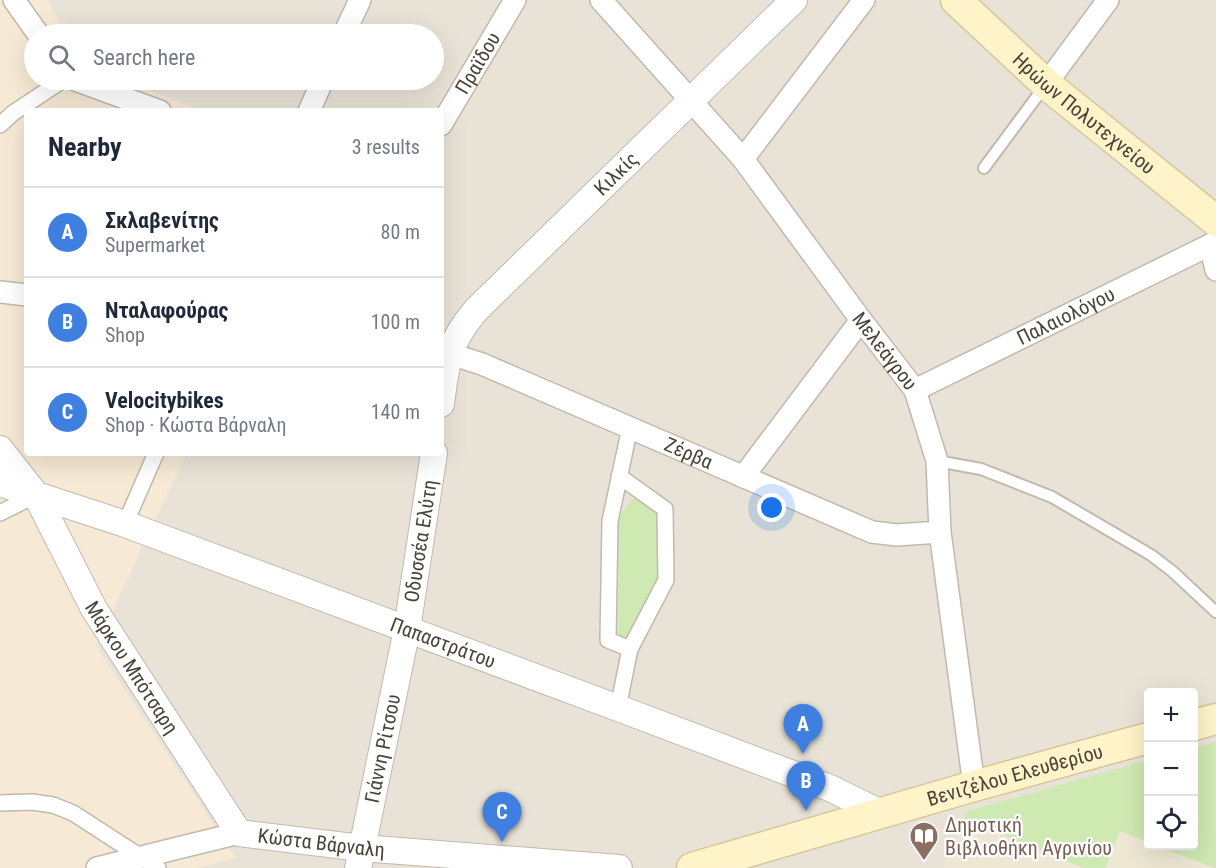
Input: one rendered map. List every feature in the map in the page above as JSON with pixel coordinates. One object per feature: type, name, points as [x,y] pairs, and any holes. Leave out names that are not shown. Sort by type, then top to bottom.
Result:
[{"type":"main road","name":"Ηρώων Πολυτεχνείου","points":[[956,0],[1214,236]]},
{"type":"main road","points":[[1198,724],[1216,719]]},
{"type":"main road","name":"Βενιζέλου Ελευθερίου","points":[[692,868],[1144,739]]},
{"type":"street","points":[[14,0],[31,24]]},
{"type":"street","points":[[349,24],[360,0]]},
{"type":"street","name":"Πραϊδου","points":[[444,120],[514,0]]},
{"type":"street","name":"Μελεάγρου","points":[[601,0],[743,159],[915,390],[937,461],[940,532],[974,786]]},
{"type":"street","name":"Κιλκίς","points":[[445,352],[465,324],[504,281],[608,184],[794,0]]},
{"type":"street","points":[[743,159],[864,0]]},
{"type":"street","points":[[1046,84],[1108,0]]},
{"type":"street","points":[[0,125],[13,113],[48,90]]},
{"type":"street","points":[[102,90],[152,108]]},
{"type":"street","points":[[310,108],[318,90]]},
{"type":"street","points":[[1214,236],[1216,270]]},
{"type":"street","name":"Παλαιολόγου","points":[[915,390],[1214,236]]},
{"type":"street","points":[[0,292],[24,295]]},
{"type":"street","points":[[743,477],[861,320]]},
{"type":"street","name":"Ζέρβα","points":[[445,352],[482,364],[872,532],[897,535],[940,532]]},
{"type":"street","points":[[630,427],[610,521],[608,640],[630,649]]},
{"type":"street","name":"Μάρκου Μπότσαρη","points":[[0,449],[36,495],[94,609],[239,833]]},
{"type":"street","points":[[125,525],[155,456]]},
{"type":"street","name":"Οδυσσέα Ελύτη","points":[[407,629],[434,456]]},
{"type":"street","points":[[618,708],[630,649],[666,580],[665,509],[619,476]]},
{"type":"street","name":"Παπαστράτου","points":[[0,483],[125,525],[407,629],[830,788],[883,813]]},
{"type":"street","points":[[0,513],[36,495]]},
{"type":"street","name":"Γιάννη Ρίτσου","points":[[360,858],[407,629]]},
{"type":"street","points":[[0,803],[32,802],[53,805],[73,813],[158,868]]},
{"type":"street","points":[[97,868],[239,833]]},
{"type":"street","name":"Κώστα Βάρναλη","points":[[239,833],[360,858],[619,868]]},
{"type":"lane","points":[[984,168],[1046,84]]},
{"type":"lane","points":[[937,461],[981,469],[1052,497],[1151,555],[1172,571],[1216,612]]},
{"type":"shaded area","points":[[0,0],[1216,0],[1216,868],[0,868]]},
{"type":"shaded area","points":[[0,0],[47,0],[61,24],[24,24],[24,90],[149,90],[195,108],[24,108],[24,456],[186,456],[96,646],[236,858],[198,868],[0,868]]},
{"type":"shaded area","points":[[964,819],[1084,868],[942,868]]},
{"type":"shaded area","points":[[1120,831],[1144,840],[1144,850],[1168,850],[1215,868],[1105,868]]},
{"type":"green space","points":[[635,497],[658,514],[659,577],[624,642],[618,639],[619,516]]},
{"type":"green space","points":[[1216,742],[1216,868],[1168,850],[1198,850],[1198,747]]},
{"type":"green space","points":[[1144,761],[1144,840],[1120,831],[1105,868],[1084,868],[964,819],[968,811]]},
{"type":"place","name":"Σκλαβενίτης","points":[[803,754]]},
{"type":"place","name":"Νταλαφούρας","points":[[806,811]]},
{"type":"place","name":"Velocitybikes","points":[[502,842]]},
{"type":"place","name":"Δημοτική Βιβλιοθήκη Αγρινίου","points":[[924,862]]}]
